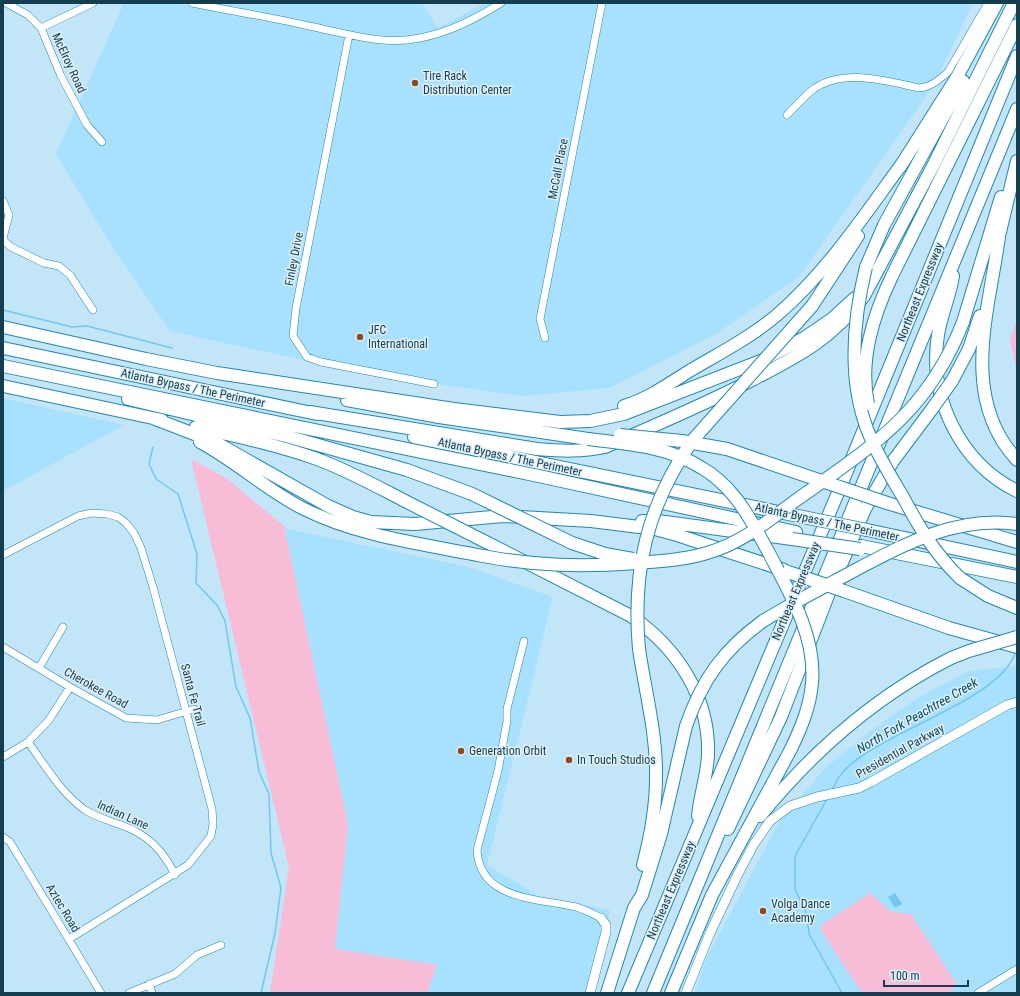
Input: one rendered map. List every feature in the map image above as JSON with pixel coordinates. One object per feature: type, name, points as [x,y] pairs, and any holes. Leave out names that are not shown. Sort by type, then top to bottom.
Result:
[{"type":"highway","points":[[634,908],[634,896],[651,836],[656,775],[655,751],[639,649],[636,613],[640,560],[649,525],[662,491],[680,459],[692,442],[812,306],[842,263],[957,77],[997,3]]},
{"type":"highway","points":[[1001,3],[960,85],[884,225],[866,267],[855,326],[856,381],[867,430],[927,540],[947,566],[960,578],[978,591],[1017,608]]},
{"type":"highway","points":[[310,412],[537,449],[573,452],[605,447],[721,396],[804,353],[823,339],[852,313],[864,296],[933,166],[1014,3]]},
{"type":"highway","points":[[904,499],[876,436],[866,396],[865,373],[871,330],[892,276],[1017,25]]},
{"type":"highway","name":"Northeast Expressway","points":[[628,993],[842,481],[1017,56]]},
{"type":"highway","name":"Northeast Expressway","points":[[653,993],[708,856],[1017,109]]},
{"type":"highway","points":[[124,412],[163,426],[207,446],[272,490],[320,517],[368,533],[517,563],[547,565],[603,566],[694,557],[710,553],[735,542],[758,528],[872,446],[907,414],[932,383],[946,362],[963,322],[992,224],[1017,155]]},
{"type":"highway","points":[[529,418],[593,415],[627,406],[734,346],[765,324],[804,291],[822,271],[904,161]]},
{"type":"highway","points":[[708,856],[727,831],[781,717],[829,593],[865,509],[892,461],[952,380],[969,349],[977,327],[1017,161]]},
{"type":"highway","points":[[1000,229],[985,323],[981,360],[982,377],[993,423],[1010,453],[1017,460]]},
{"type":"highway","points":[[954,260],[951,292],[938,334],[936,357],[940,390],[946,412],[956,432],[984,469],[1017,491]]},
{"type":"highway","points":[[217,373],[454,409],[560,422],[590,421],[612,417],[648,405],[763,360],[804,338],[832,319],[857,297],[873,278]]},
{"type":"highway","points":[[3,327],[296,391],[439,417],[590,436],[650,447],[686,460],[718,480],[732,494],[745,511],[801,617],[807,639],[812,683],[802,725],[748,831],[712,896],[671,993]]},
{"type":"highway","points":[[3,331],[77,343]]},
{"type":"highway","name":"Atlanta Bypass / The Perimeter","points":[[3,348],[310,412],[437,442],[1017,562]]},
{"type":"highway","name":"Atlanta Bypass / The Perimeter","points":[[3,366],[541,477],[794,535],[1017,577]]},
{"type":"highway","points":[[48,375],[131,400],[286,436],[414,472],[472,494],[572,543],[605,554],[652,562]]},
{"type":"highway","points":[[3,386],[269,444],[317,459],[351,473],[631,616],[648,628],[676,658],[688,676],[700,703],[707,735],[708,755],[706,775],[699,802],[697,828]]},
{"type":"highway","points":[[155,419],[216,442],[328,506],[371,522],[415,524],[503,516],[591,521],[658,521],[794,535]]},
{"type":"highway","points":[[590,436],[682,441],[727,449],[887,503],[1017,542]]},
{"type":"highway","points":[[591,521],[655,529],[677,535],[844,591],[942,626],[1005,645],[1017,647]]},
{"type":"highway","points":[[608,993],[634,908],[642,895],[661,834],[686,726],[693,704],[707,678],[725,653],[746,633],[763,621],[917,539],[952,527],[977,523],[1017,524]]},
{"type":"highway","points":[[748,831],[792,777],[828,742],[870,708],[912,679],[951,658],[969,651],[1017,637]]},
{"type":"street","name":"McElroy Road","points":[[6,3],[28,15],[41,28],[60,76],[88,125],[102,142]]},
{"type":"street","points":[[41,28],[93,3]]},
{"type":"street","points":[[192,3],[378,39],[419,38],[448,31],[467,23],[500,3]]},
{"type":"street","name":"McCall Place","points":[[545,338],[540,319],[602,3]]},
{"type":"street","points":[[787,115],[812,90],[842,79],[855,77],[870,78],[919,88],[926,87],[940,79],[948,72],[988,3]]},
{"type":"street","name":"Finley Drive","points":[[349,34],[296,308],[293,336],[307,357],[321,362],[434,384]]},
{"type":"street","points":[[3,201],[9,215],[3,239],[11,247],[44,263],[59,266],[70,275],[93,310]]},
{"type":"street","name":"Santa Fe Trail","points":[[3,555],[78,516],[92,513],[107,514],[118,517],[126,523],[134,533],[141,548],[153,587],[212,809],[213,824],[211,836],[204,847],[188,865],[175,875],[69,940]]},
{"type":"street","points":[[39,668],[63,627]]},
{"type":"street","points":[[524,641],[507,709],[507,721],[498,771],[477,850],[478,860],[481,869],[488,880],[503,890],[523,897],[577,907],[601,918],[606,925],[606,932],[590,993]]},
{"type":"street","name":"Cherokee Road","points":[[3,647],[70,688],[126,718],[157,720],[194,709]]},
{"type":"street","points":[[3,757],[28,742],[49,720],[70,688]]},
{"type":"street","name":"Presidential Parkway","points":[[686,993],[710,933],[738,874],[754,844],[770,821],[790,806],[817,797],[843,792],[871,782],[1007,705],[1017,702]]},
{"type":"street","name":"Indian Lane","points":[[28,742],[57,781],[83,808],[94,816],[142,834],[160,850],[175,875]]},
{"type":"street","name":"Aztec Road","points":[[3,837],[10,842],[101,993]]},
{"type":"street","points":[[129,993],[175,974],[197,955],[221,944]]},
{"type":"street","points":[[978,993],[1017,969]]},
{"type":"street","points":[[149,984],[152,993]]},
{"type":"shaded area","points":[[124,3],[175,3],[200,8],[206,3],[422,3],[438,28],[485,3],[973,3],[934,85],[799,277],[714,335],[609,388],[522,396],[373,375],[170,331],[113,248],[56,154]]},
{"type":"shaded area","points":[[1017,318],[1017,372],[1010,341]]},
{"type":"shaded area","points":[[3,398],[124,425],[3,491]]},
{"type":"shaded area","points":[[191,459],[226,478],[284,526],[348,824],[335,949],[437,965],[427,993],[270,993],[289,867]]},
{"type":"shaded area","points":[[284,526],[288,529],[469,567],[553,597],[487,865],[539,896],[610,910],[587,993],[427,993],[436,965],[335,949],[348,824]]},
{"type":"shaded area","points":[[1017,666],[1017,993],[695,993],[707,957],[780,821],[825,768],[877,726],[919,697],[969,671]]},
{"type":"shaded area","points":[[870,893],[890,911],[911,914],[958,986],[947,993],[862,993],[820,929],[821,925]]},
{"type":"shaded area","points":[[895,893],[902,904],[895,908],[888,897]]},
{"type":"waterway","points":[[3,310],[72,327],[87,326],[172,348]]},
{"type":"waterway","points":[[153,447],[149,464],[156,479],[178,494],[197,554],[196,583],[217,605],[225,621],[236,687],[250,718],[259,772],[269,794],[271,853],[281,888],[275,933],[261,993]]},
{"type":"waterway","name":"North Fork Peachtree Creek","points":[[832,790],[841,774],[860,757],[883,743],[964,701],[987,686],[1005,669],[1016,651]]},
{"type":"waterway","name":"North Fork Peachtree Creek","points":[[827,799],[795,856],[795,889],[807,915],[809,934],[842,993]]},
{"type":"place","name":"Tire Rack Distribution Center","points":[[415,83]]},
{"type":"place","name":"JFC International","points":[[360,337]]},
{"type":"place","name":"Generation Orbit","points":[[461,751]]},
{"type":"place","name":"In Touch Studios","points":[[569,760]]},
{"type":"place","name":"Volga Dance Academy","points":[[763,911]]}]
